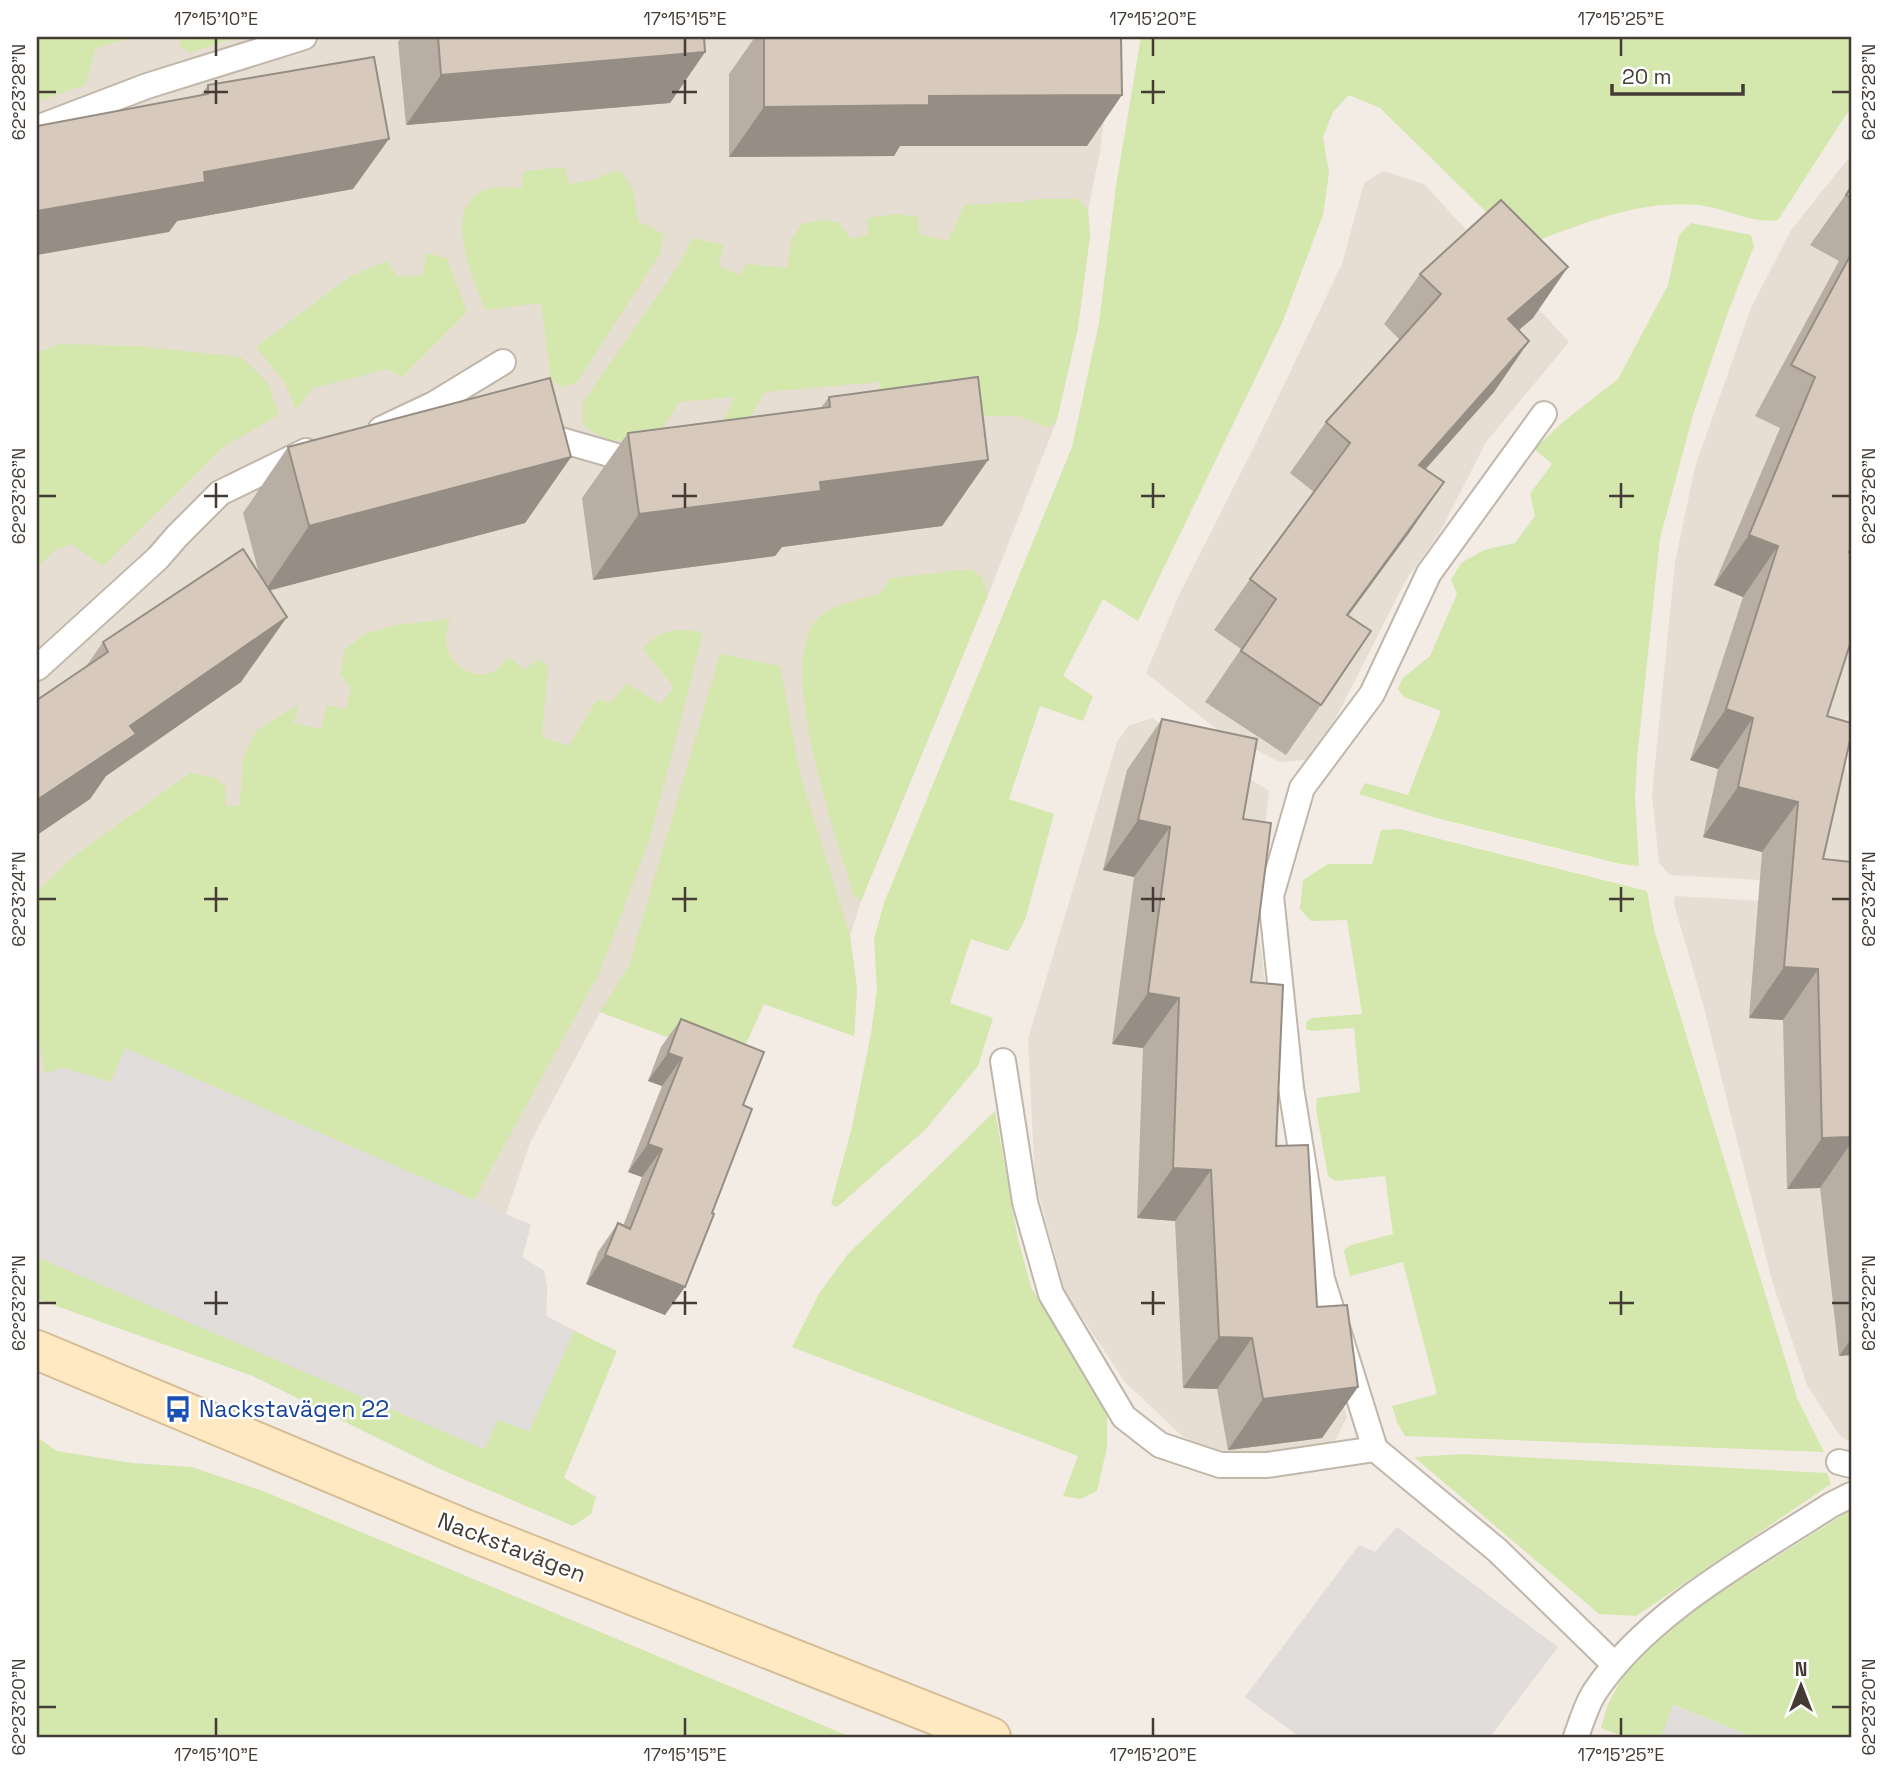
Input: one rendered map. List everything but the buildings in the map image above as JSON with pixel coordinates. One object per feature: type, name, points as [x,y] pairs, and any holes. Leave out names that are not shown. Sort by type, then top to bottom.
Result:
[{"type":"street","name":"Nackstavägen","points":[[37,1350],[464,1529],[991,1737]]},
{"type":"lane","points":[[37,128],[147,86],[304,37]]},
{"type":"lane","points":[[358,435],[382,428],[434,404],[503,362]]},
{"type":"lane","points":[[434,404],[459,412]]},
{"type":"lane","points":[[1544,414],[1429,573],[1372,694],[1302,788],[1271,896],[1291,1088],[1322,1279],[1375,1449],[1497,1550],[1614,1664]]},
{"type":"lane","points":[[510,426],[627,459],[667,454]]},
{"type":"lane","points":[[37,668],[158,558],[220,493],[298,453],[322,446]]},
{"type":"lane","points":[[1003,1060],[1025,1202],[1051,1294],[1124,1417],[1160,1445],[1220,1465],[1266,1465],[1375,1449]]},
{"type":"lane","points":[[1576,1737],[1592,1696],[1614,1664],[1684,1601],[1831,1505],[1851,1495]]},
{"type":"shaded area","points":[[37,37],[1117,37],[1112,55],[1100,152],[1088,210],[1090,236],[1078,327],[1057,420],[988,595],[861,901],[850,936],[857,989],[854,1036],[764,1004],[737,1063],[600,1012],[530,1143],[506,1214],[531,1225],[522,1257],[544,1271],[547,1287],[546,1316],[591,1339],[522,1504],[440,1469],[253,1376],[37,1299]]},
{"type":"shaded area","points":[[1851,155],[1851,693],[1843,751],[1851,794],[1851,885],[1670,875],[1659,863],[1652,795],[1675,562],[1695,467],[1751,308],[1791,230]]},
{"type":"shaded area","points":[[1383,171],[1424,184],[1569,342],[1486,442],[1440,532],[1406,580],[1322,745],[1305,760],[1279,762],[1215,728],[1146,673],[1179,595],[1342,264],[1364,183]]},
{"type":"shaded area","points":[[1152,718],[1269,791],[1256,910],[1266,990],[1266,1070],[1293,1226],[1347,1417],[1333,1444],[1263,1459],[1221,1457],[1182,1436],[1125,1382],[1065,1292],[1035,1181],[1028,1039],[1117,742],[1128,726]]},
{"type":"shaded area","points":[[1675,896],[1851,906],[1851,1442],[1840,1436],[1807,1385],[1772,1281],[1703,1004],[1674,904]]},
{"type":"shaded area","points":[[125,1048],[531,1225],[522,1257],[544,1271],[547,1287],[546,1316],[574,1331],[529,1431],[498,1420],[484,1449],[37,1257],[37,1075],[64,1068],[111,1082]]},
{"type":"shaded area","points":[[1397,1527],[1558,1647],[1490,1737],[1300,1737],[1245,1697],[1359,1545],[1375,1552]]},
{"type":"shaded area","points":[[1673,1705],[1753,1737],[1661,1737]]},
{"type":"green space","points":[[37,37],[136,37],[96,48],[85,85],[37,102]]},
{"type":"green space","points":[[180,37],[237,37],[190,53],[180,46]]},
{"type":"green space","points":[[1141,37],[1851,37],[1851,107],[1778,220],[1758,220],[1699,205],[1653,206],[1608,216],[1521,246],[1380,108],[1349,95],[1333,112],[1323,137],[1329,173],[1323,215],[1282,323],[1138,621],[1103,599],[1063,676],[1093,696],[1083,721],[1040,706],[1009,799],[1054,814],[1025,920],[1008,951],[971,939],[950,1003],[993,1018],[978,1066],[925,1130],[837,1207],[831,1204],[852,1127],[871,1034],[877,989],[874,939],[884,903],[1072,447],[1099,323],[1116,186]]},
{"type":"green space","points":[[566,167],[568,184],[593,180],[613,171],[623,173],[633,190],[638,221],[664,234],[660,254],[577,382],[563,388],[551,380],[541,303],[485,310],[468,264],[462,229],[464,213],[471,200],[484,190],[522,188],[523,171]]},
{"type":"green space","points":[[1037,199],[1078,199],[1088,210],[1090,236],[1078,327],[1057,420],[1049,428],[1018,416],[863,421],[881,382],[765,392],[744,428],[719,431],[734,397],[679,402],[658,436],[610,439],[583,424],[583,402],[678,266],[692,238],[724,245],[718,265],[739,275],[747,264],[787,268],[792,238],[803,223],[825,220],[838,222],[851,239],[868,234],[867,218],[897,214],[919,217],[919,234],[948,241],[964,205]]},
{"type":"green space","points":[[1691,223],[1751,235],[1754,246],[1693,415],[1660,538],[1637,759],[1635,798],[1639,866],[1621,864],[1433,817],[1359,794],[1365,783],[1408,795],[1441,711],[1404,697],[1398,689],[1402,679],[1430,656],[1457,594],[1451,580],[1461,563],[1484,550],[1515,543],[1535,516],[1530,494],[1552,464],[1534,449],[1563,422],[1618,379],[1668,285],[1679,235]]},
{"type":"green space","points":[[427,253],[447,258],[467,312],[402,377],[388,369],[313,388],[296,410],[285,383],[256,347],[349,277],[387,261],[397,277],[422,275]]},
{"type":"green space","points":[[60,344],[136,346],[241,357],[268,383],[279,415],[222,448],[103,566],[71,544],[53,551],[37,569],[37,353]]},
{"type":"green space","points":[[971,569],[982,577],[988,595],[861,901],[854,896],[813,751],[805,709],[802,670],[807,638],[825,612],[848,602],[880,594],[890,578]]},
{"type":"green space","points":[[450,619],[446,641],[451,657],[471,673],[488,673],[498,669],[509,657],[524,670],[539,659],[548,667],[542,737],[569,746],[597,699],[611,703],[627,683],[660,704],[674,687],[642,648],[670,631],[703,633],[650,838],[599,974],[474,1200],[126,1048],[111,1082],[64,1068],[45,1073],[37,1033],[37,892],[71,858],[190,773],[216,778],[225,786],[226,806],[240,805],[243,758],[256,731],[299,704],[293,723],[321,729],[327,705],[346,709],[351,689],[340,673],[345,649],[366,633],[396,625]]},
{"type":"green space","points":[[720,654],[780,666],[800,774],[850,936],[857,989],[854,1036],[764,1004],[737,1063],[600,1012],[629,965]]},
{"type":"green space","points":[[1400,829],[1647,891],[1655,933],[1797,1398],[1824,1452],[1405,1436],[1392,1406],[1437,1394],[1403,1262],[1350,1276],[1344,1250],[1351,1245],[1393,1234],[1385,1176],[1335,1181],[1328,1176],[1316,1109],[1317,1098],[1360,1092],[1354,1028],[1311,1031],[1306,1029],[1306,1022],[1311,1018],[1362,1014],[1347,920],[1311,921],[1300,909],[1303,880],[1328,864],[1372,864],[1381,830]]},
{"type":"green space","points":[[995,1111],[1018,1239],[1031,1287],[1107,1409],[1107,1447],[1097,1491],[1080,1499],[1063,1496],[1078,1456],[792,1347],[820,1292],[848,1254]]},
{"type":"green space","points":[[37,1257],[484,1449],[498,1420],[529,1431],[574,1331],[617,1351],[564,1478],[596,1497],[591,1514],[573,1526],[440,1469],[253,1376],[37,1299]]},
{"type":"green space","points":[[37,1437],[57,1451],[132,1463],[192,1467],[263,1491],[851,1737],[37,1737]]},
{"type":"green space","points":[[1463,1454],[1827,1473],[1831,1484],[1636,1616],[1599,1614],[1414,1457]]},
{"type":"green space","points":[[1851,1510],[1851,1737],[1753,1737],[1674,1705],[1661,1737],[1624,1737],[1601,1728],[1608,1704],[1631,1661],[1682,1616]]},
{"type":"place","name":"Nackstavägen 22","points":[[178,1409]]}]
